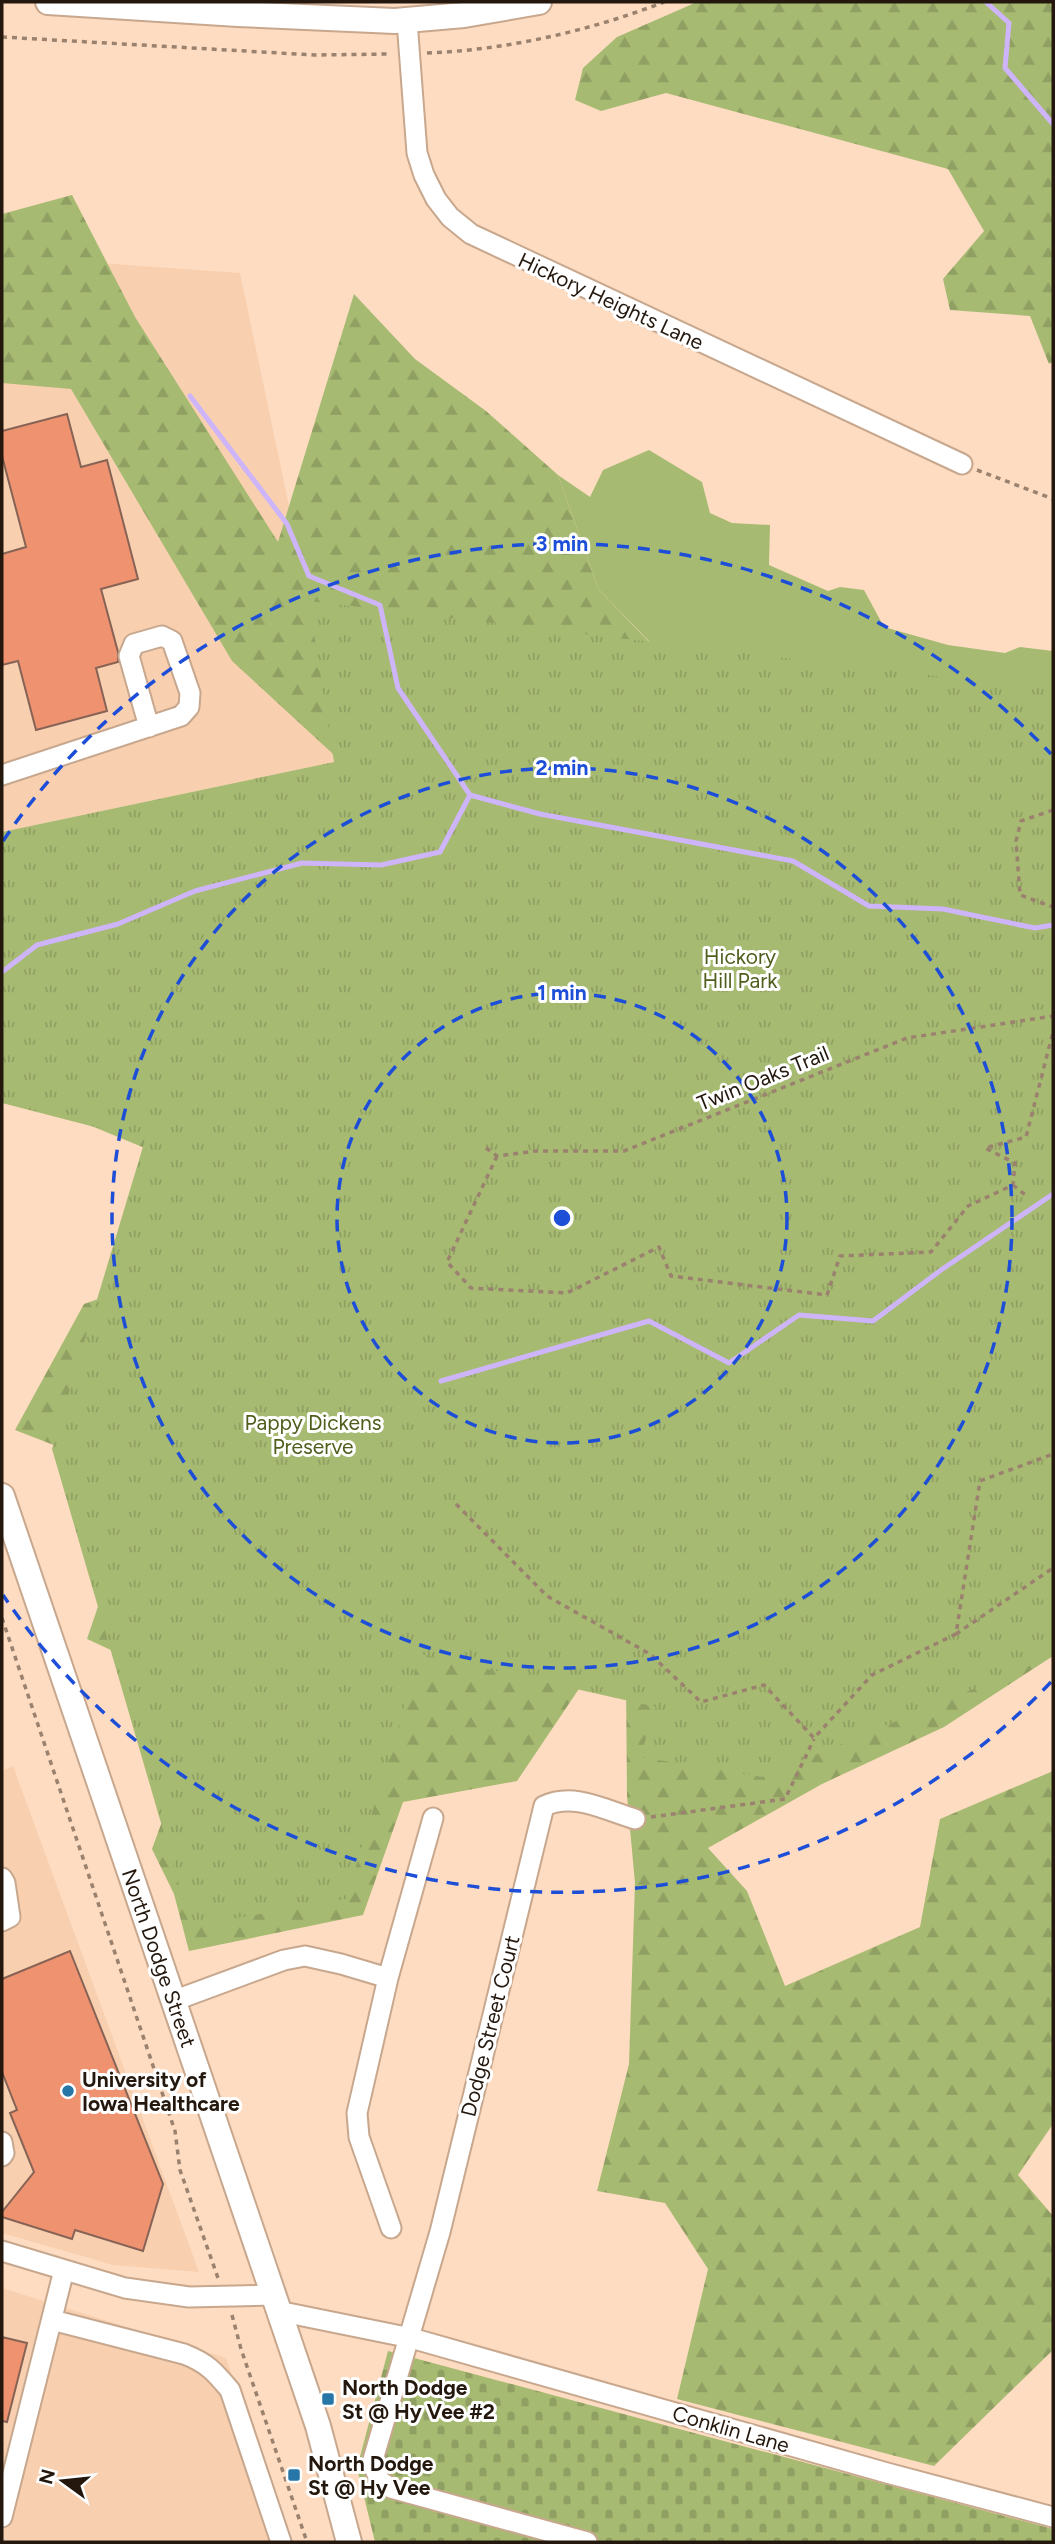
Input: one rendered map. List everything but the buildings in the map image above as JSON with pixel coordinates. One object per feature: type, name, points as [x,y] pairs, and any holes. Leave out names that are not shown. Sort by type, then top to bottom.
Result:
[{"type":"main road","points":[[48,2],[301,18],[407,21],[464,15],[539,2]]},
{"type":"main road","name":"North Dodge Street","points":[[2,1496],[318,2426],[349,2542]]},
{"type":"street","name":"Hickory Heights Lane","points":[[407,21],[417,153],[424,176],[443,208],[471,234],[962,464]]},
{"type":"street","points":[[2,775],[149,727],[181,716],[189,707],[190,693],[172,641],[162,636],[134,644],[129,656],[149,727]]},
{"type":"street","name":"Dodge Street Court","points":[[411,2338],[440,2232],[544,1806],[557,1800],[572,1799],[635,1819]]},
{"type":"street","points":[[391,2228],[359,2137],[357,2113],[388,1978],[433,1818]]},
{"type":"street","points":[[2,1878],[10,1917],[2,1921]]},
{"type":"street","points":[[173,2001],[284,1960],[305,1956],[388,1978]]},
{"type":"street","points":[[2,2142],[2,2156]]},
{"type":"street","name":"Conklin Lane","points":[[2,2251],[125,2288],[190,2297],[225,2297],[276,2303],[411,2338],[887,2473],[1053,2517]]},
{"type":"street","points":[[2,2517],[64,2270]]},
{"type":"street","points":[[51,2320],[184,2354],[204,2362],[215,2372],[230,2390],[281,2542]]},
{"type":"street","points":[[411,2338],[374,2450],[372,2463],[380,2481],[391,2488],[587,2542]]},
{"type":"path","points":[[2,37],[314,55],[410,54],[494,46],[569,31],[664,2]]},
{"type":"path","points":[[962,464],[1053,499]]},
{"type":"path","points":[[1053,810],[1021,821],[1016,841],[1020,895],[1053,907]]},
{"type":"path","name":"Twin Oaks Trail","points":[[497,1156],[536,1151],[624,1151],[907,1038],[1053,1016]]},
{"type":"path","points":[[1013,1185],[1015,1163],[985,1148],[1026,1137],[1053,1032]]},
{"type":"path","points":[[486,1148],[497,1156],[447,1262],[471,1288],[567,1293],[659,1247],[671,1276],[827,1295],[840,1256],[931,1252],[968,1206],[1013,1185]]},
{"type":"path","points":[[1013,1185],[1028,1197]]},
{"type":"path","points":[[956,1634],[980,1481],[1053,1454]]},
{"type":"path","points":[[456,1504],[547,1595],[650,1654],[701,1702],[764,1685],[814,1738]]},
{"type":"path","points":[[635,1819],[785,1799],[814,1738],[872,1675],[956,1634],[1053,1569]]},
{"type":"path","points":[[2,1618],[175,2131],[180,2170],[307,2542]]},
{"type":"shaded area","points":[[2,256],[240,273],[309,601],[334,762],[2,832]]},
{"type":"shaded area","name":"University of Iowa Healthcare","points":[[13,1766],[199,2272],[113,2265],[2,2233],[2,1771]]},
{"type":"shaded area","points":[[2,2288],[226,2358],[292,2542],[2,2542]]},
{"type":"green space","points":[[697,2],[1053,2],[1053,362],[1049,364],[1030,316],[950,310],[943,279],[984,231],[948,169],[666,93],[601,111],[575,100],[583,68],[617,37]]},
{"type":"green space","points":[[72,195],[135,317],[278,542],[354,294],[415,359],[486,411],[558,475],[599,590],[681,675],[1053,1656],[944,1727],[822,1784],[708,1848],[747,1891],[785,1986],[920,1927],[940,1819],[1053,1771],[1053,2124],[1018,2175],[1053,2216],[1053,2350],[934,2466],[677,2399],[708,2269],[665,2203],[597,2191],[629,2064],[635,1883],[627,1796],[626,1681],[591,1671],[517,1781],[403,1802],[363,1915],[189,1951],[174,1894],[152,1849],[208,1695],[87,1639],[141,1479],[15,1430],[84,1304],[185,1269],[210,1175],[14,1094],[2,845],[345,765],[232,661],[71,389],[2,383],[2,214]]},
{"type":"green space","points":[[649,450],[702,482],[710,513],[732,523],[770,525],[769,565],[828,591],[840,587],[864,590],[884,627],[948,645],[1005,653],[1020,647],[1053,651],[1053,818],[682,675],[599,590],[558,475],[590,497],[603,470]]},
{"type":"green space","points":[[309,601],[1053,690],[1053,1656],[762,1777],[640,1757],[656,1707],[420,1654],[346,1899],[191,1926],[52,1449],[145,1140],[2,1103],[2,832],[334,762]]},
{"type":"green space","points":[[388,2351],[1053,2529],[1053,2542],[375,2542],[357,2468]]},
{"type":"waterway","points":[[986,2],[1009,23],[1005,68],[1053,124]]},
{"type":"waterway","points":[[190,396],[287,524],[309,576],[380,605],[398,688],[470,795],[540,814],[793,861],[869,906],[943,909],[1035,928],[1053,925]]},
{"type":"waterway","points":[[2,972],[37,945],[118,924],[195,891],[302,863],[381,865],[440,852],[470,795]]},
{"type":"waterway","points":[[441,1381],[649,1321],[729,1363],[799,1315],[873,1321],[941,1270],[1053,1194]]},
{"type":"place","name":"University of Iowa Healthcare","points":[[68,2091]]},
{"type":"place","name":"North Dodge St @ Hy Vee #2","points":[[328,2399]]},
{"type":"place","name":"North Dodge St @ Hy Vee","points":[[294,2475]]},
{"type":"park label","name":"Hickory Hill Park","points":[[740,968]]},
{"type":"park label","name":"Pappy Dickens Preserve","points":[[313,1434]]}]
